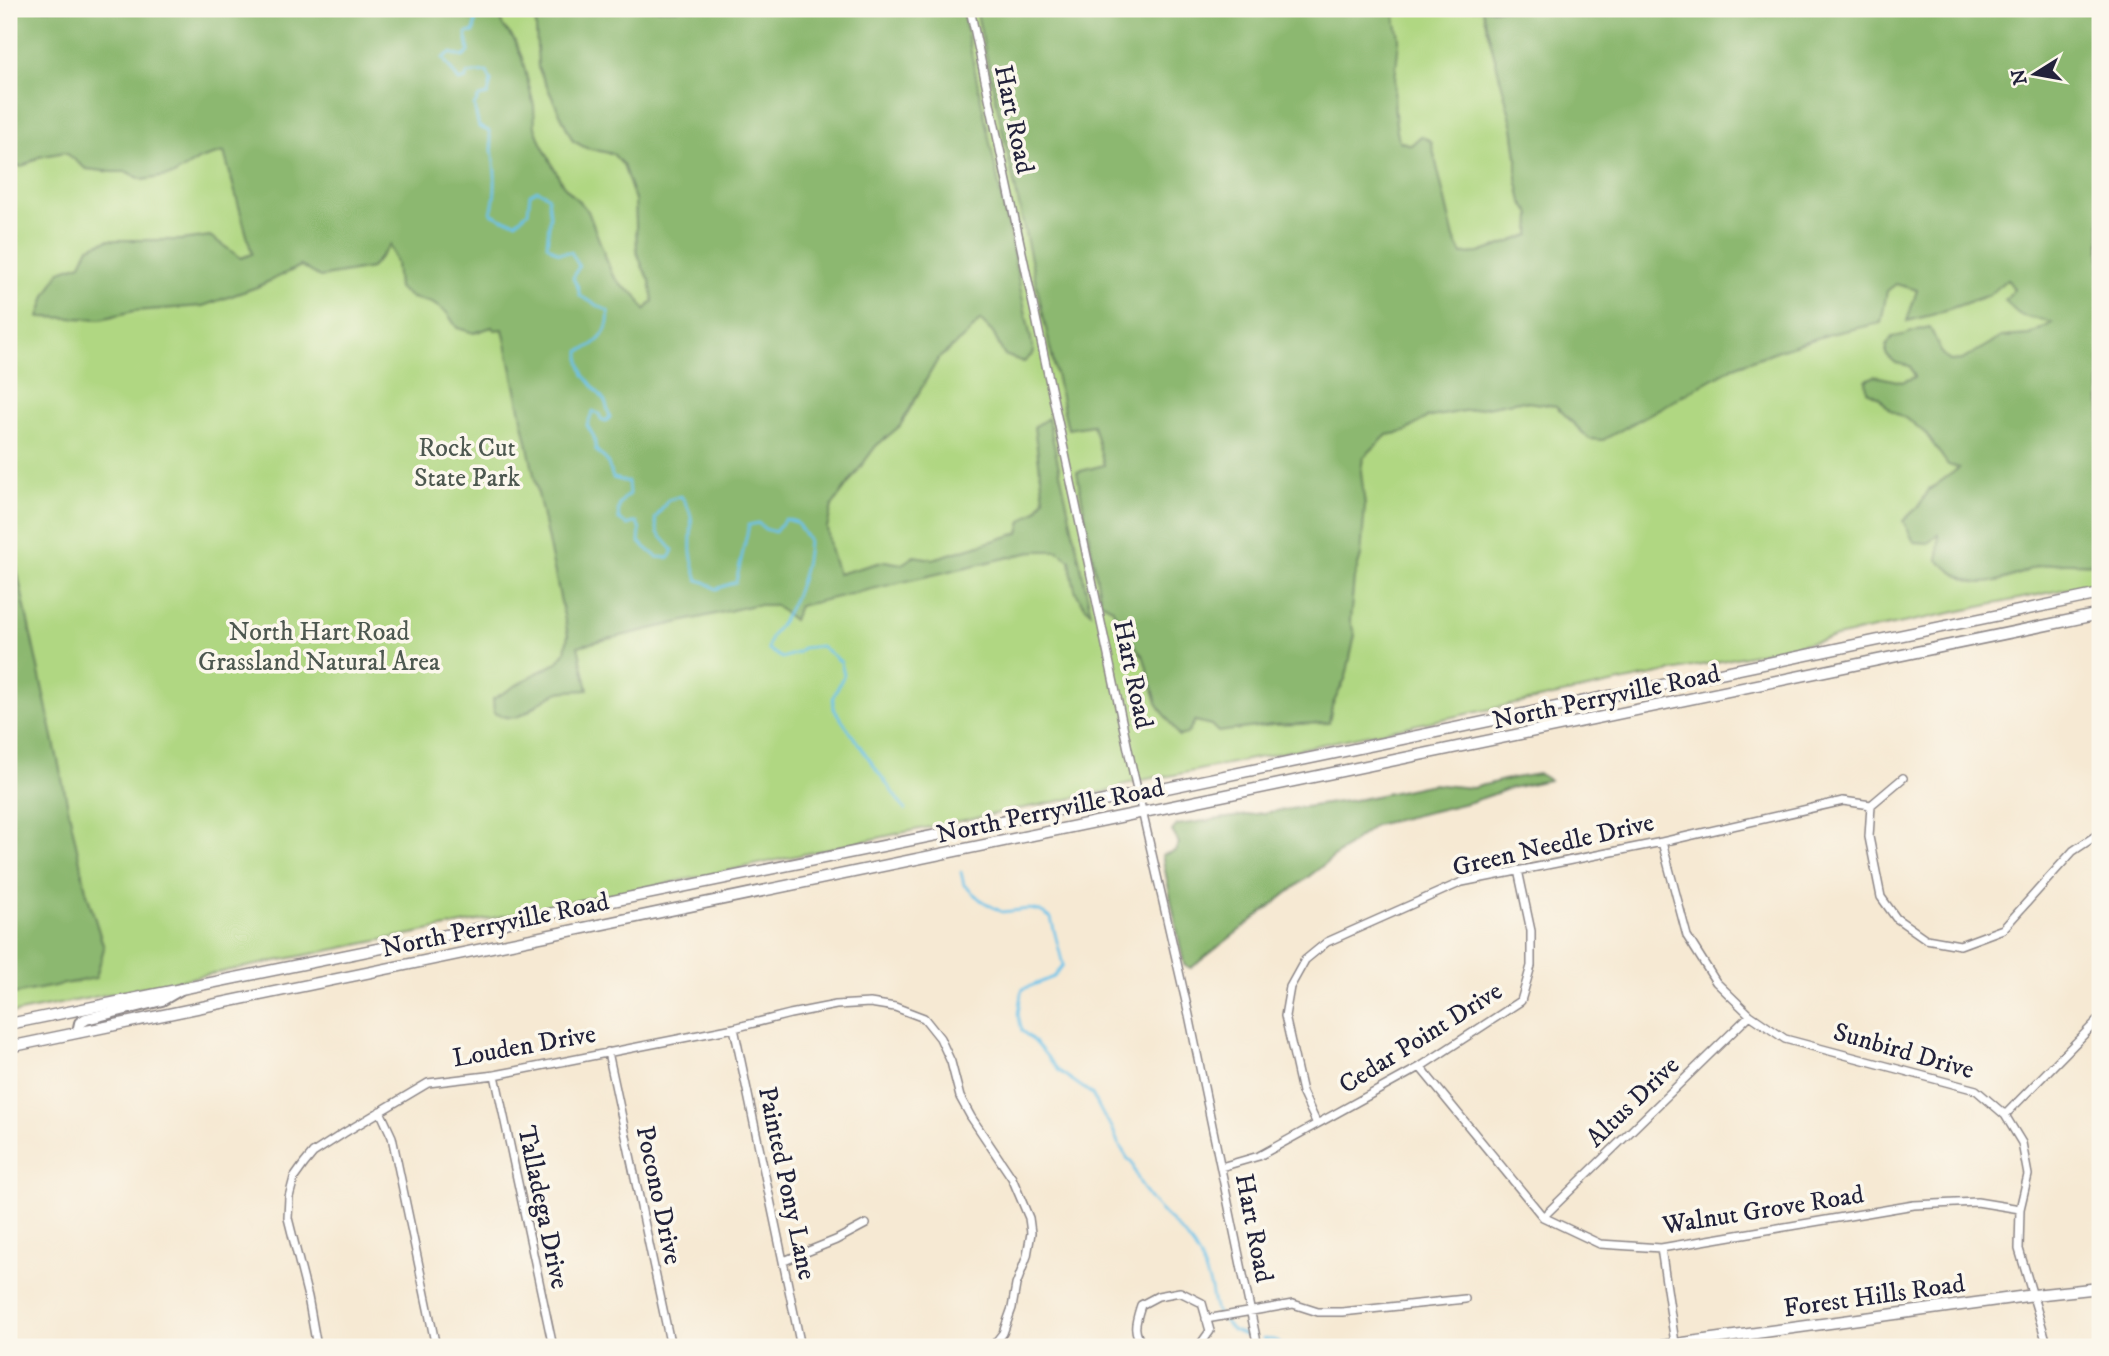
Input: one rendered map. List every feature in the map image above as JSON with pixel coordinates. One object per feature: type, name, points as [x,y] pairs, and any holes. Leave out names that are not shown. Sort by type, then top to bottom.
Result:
[{"type":"main road","name":"North Perryville Road","points":[[9,1024],[1139,794],[2100,594]]},
{"type":"main road","name":"North Perryville Road","points":[[9,1046],[2100,614]]},
{"type":"main road","points":[[78,1032],[80,1023],[86,1019],[162,1000],[181,989]]},
{"type":"main road","name":"Forest Hills Road","points":[[1654,1347],[2034,1295],[2100,1289]]},
{"type":"street","name":"Hart Road","points":[[970,9],[1139,794],[1171,929],[1258,1347]]},
{"type":"street","points":[[1903,778],[1871,805],[1869,837],[1881,897],[1896,918],[1926,939],[1960,945],[2003,929],[2073,851],[2100,833]]},
{"type":"street","name":"Green Needle Drive","points":[[1317,1124],[1302,1092],[1285,1016],[1290,987],[1305,960],[1327,942],[1462,882],[1662,842],[1843,801],[1871,805]]},
{"type":"street","name":"Sunbird Drive","points":[[1662,842],[1687,936],[1716,982],[1750,1015],[1785,1039],[1976,1090],[2005,1115],[2022,1143],[2028,1175],[2020,1209],[2019,1249],[2048,1347]]},
{"type":"street","name":"Cedar Point Drive","points":[[1221,1167],[1259,1156],[1317,1124],[1420,1067],[1521,1001],[1531,966],[1531,931],[1518,870]]},
{"type":"street","name":"Louden Drive","points":[[317,1347],[308,1297],[288,1218],[289,1197],[294,1178],[313,1153],[380,1111],[428,1083],[495,1075],[836,1005],[870,1003],[895,1007],[924,1018],[940,1038],[951,1062],[960,1097],[1012,1178],[1029,1218],[1031,1233],[1027,1256],[1003,1333],[992,1347]]},
{"type":"street","name":"Altus Drive","points":[[1543,1217],[1750,1015]]},
{"type":"street","points":[[2005,1115],[2100,1018]]},
{"type":"street","name":"Painted Pony Lane","points":[[734,1028],[801,1347]]},
{"type":"street","name":"Pocono Drive","points":[[608,1052],[671,1347]]},
{"type":"street","name":"Walnut Grove Road","points":[[1420,1067],[1543,1217],[1600,1244],[1661,1248],[1914,1205],[1977,1202],[2020,1209]]},
{"type":"street","name":"Talladega Drive","points":[[495,1075],[553,1347]]},
{"type":"street","points":[[380,1111],[392,1137],[436,1347]]},
{"type":"street","points":[[784,1261],[836,1240],[866,1224]]},
{"type":"street","points":[[1661,1248],[1675,1343]]},
{"type":"street","points":[[1144,1347],[1136,1336],[1135,1321],[1141,1305],[1158,1296],[1180,1292],[1202,1303],[1210,1331],[1199,1345],[1192,1347]]},
{"type":"street","points":[[1206,1319],[1293,1304],[1318,1312],[1342,1312],[1465,1299]]},
{"type":"green space","name":"Rock Cut State Park","points":[[9,9],[2100,9],[2100,582],[1157,777],[1121,785],[1119,789],[704,876],[9,1014]]},
{"type":"green space","points":[[9,9],[496,9],[522,58],[534,106],[535,127],[541,143],[563,185],[588,211],[612,274],[622,286],[636,295],[645,310],[653,301],[650,280],[637,252],[635,200],[623,165],[613,154],[586,148],[573,141],[538,68],[535,9],[962,9],[1034,353],[1024,362],[1004,355],[993,333],[980,320],[938,359],[900,426],[876,446],[832,506],[827,528],[831,552],[838,574],[885,561],[902,564],[914,556],[933,559],[1019,533],[1022,521],[1037,510],[1044,498],[1034,427],[1048,418],[1091,612],[1077,595],[1070,560],[1058,551],[1036,551],[799,606],[793,620],[775,605],[754,605],[578,646],[588,690],[560,692],[514,717],[494,713],[493,699],[557,663],[565,652],[568,635],[503,329],[494,330],[492,327],[474,333],[457,328],[447,313],[432,303],[412,298],[398,288],[396,263],[390,245],[371,268],[320,277],[301,266],[257,287],[203,306],[134,311],[101,319],[39,317],[46,296],[60,271],[81,264],[89,247],[108,240],[180,240],[210,236],[241,258],[252,254],[224,152],[200,159],[174,175],[143,180],[127,172],[86,169],[65,152],[39,157],[22,167],[9,164]]},
{"type":"green space","points":[[976,9],[1397,9],[1395,18],[1399,41],[1394,103],[1399,141],[1411,145],[1421,136],[1431,141],[1454,238],[1462,254],[1479,253],[1530,235],[1531,214],[1522,202],[1517,178],[1513,127],[1482,9],[2100,9],[2100,564],[2044,565],[2003,580],[1974,582],[1957,575],[1938,560],[1939,534],[1928,543],[1914,542],[1903,521],[1918,507],[1929,490],[1959,468],[1948,465],[1926,434],[1913,423],[1889,409],[1879,397],[1867,391],[1866,380],[1875,376],[1902,382],[1915,377],[1910,366],[1896,363],[1886,354],[1886,346],[1892,337],[1930,327],[1942,354],[1950,361],[1962,360],[2001,337],[2030,335],[2052,323],[2017,313],[2005,300],[2014,289],[2007,279],[1989,295],[1907,321],[1917,290],[1896,284],[1887,291],[1881,323],[1830,334],[1734,367],[1603,440],[1589,439],[1556,406],[1519,401],[1426,418],[1405,432],[1387,435],[1363,458],[1361,471],[1365,506],[1361,556],[1354,579],[1350,621],[1355,635],[1346,677],[1332,706],[1329,723],[1272,725],[1218,732],[1211,725],[1195,721],[1187,734],[1179,736],[1157,703],[1144,658],[1120,625],[1112,608],[1101,602],[1077,472],[1104,465],[1093,425],[1068,429]]},
{"type":"green space","points":[[9,533],[86,890],[104,948],[96,978],[9,995]]},
{"type":"green space","points":[[1539,774],[1549,780],[1375,825],[1191,968],[1184,965],[1162,855],[1175,851],[1179,843],[1172,831],[1177,825],[1361,799],[1432,784],[1472,788]]},
{"type":"waterway","points":[[477,9],[474,32],[466,33],[469,52],[463,57],[450,53],[443,58],[459,81],[466,79],[467,74],[487,72],[491,81],[488,95],[479,97],[474,106],[479,127],[489,131],[493,152],[495,182],[491,213],[516,222],[528,212],[530,194],[537,190],[548,196],[550,215],[547,245],[559,253],[571,252],[579,266],[573,278],[580,296],[608,311],[605,331],[598,341],[580,351],[580,362],[584,375],[605,401],[610,417],[606,421],[593,411],[587,425],[594,437],[596,450],[607,461],[613,478],[628,482],[629,494],[620,505],[619,520],[627,525],[637,522],[640,530],[639,542],[657,557],[669,558],[673,550],[658,533],[655,519],[668,500],[681,496],[691,517],[691,552],[698,580],[716,589],[736,582],[749,525],[758,523],[775,532],[785,519],[796,522],[808,539],[804,571],[793,601],[772,636],[768,649],[782,658],[799,652],[802,648],[821,646],[841,662],[844,675],[833,697],[834,709],[905,810]]},
{"type":"waterway","points":[[961,872],[964,885],[982,901],[1002,912],[1029,909],[1040,911],[1051,918],[1063,965],[1054,977],[1023,989],[1018,1014],[1022,1031],[1059,1071],[1092,1094],[1112,1127],[1118,1143],[1132,1162],[1145,1191],[1183,1233],[1200,1258],[1218,1315]]},
{"type":"waterway","points":[[1222,1318],[1232,1330],[1251,1338]]},
{"type":"waterway","points":[[1263,1339],[1275,1340],[1284,1347]]},
{"type":"park label","name":"North Hart Road Grassland Natural Area","points":[[319,646]]}]
